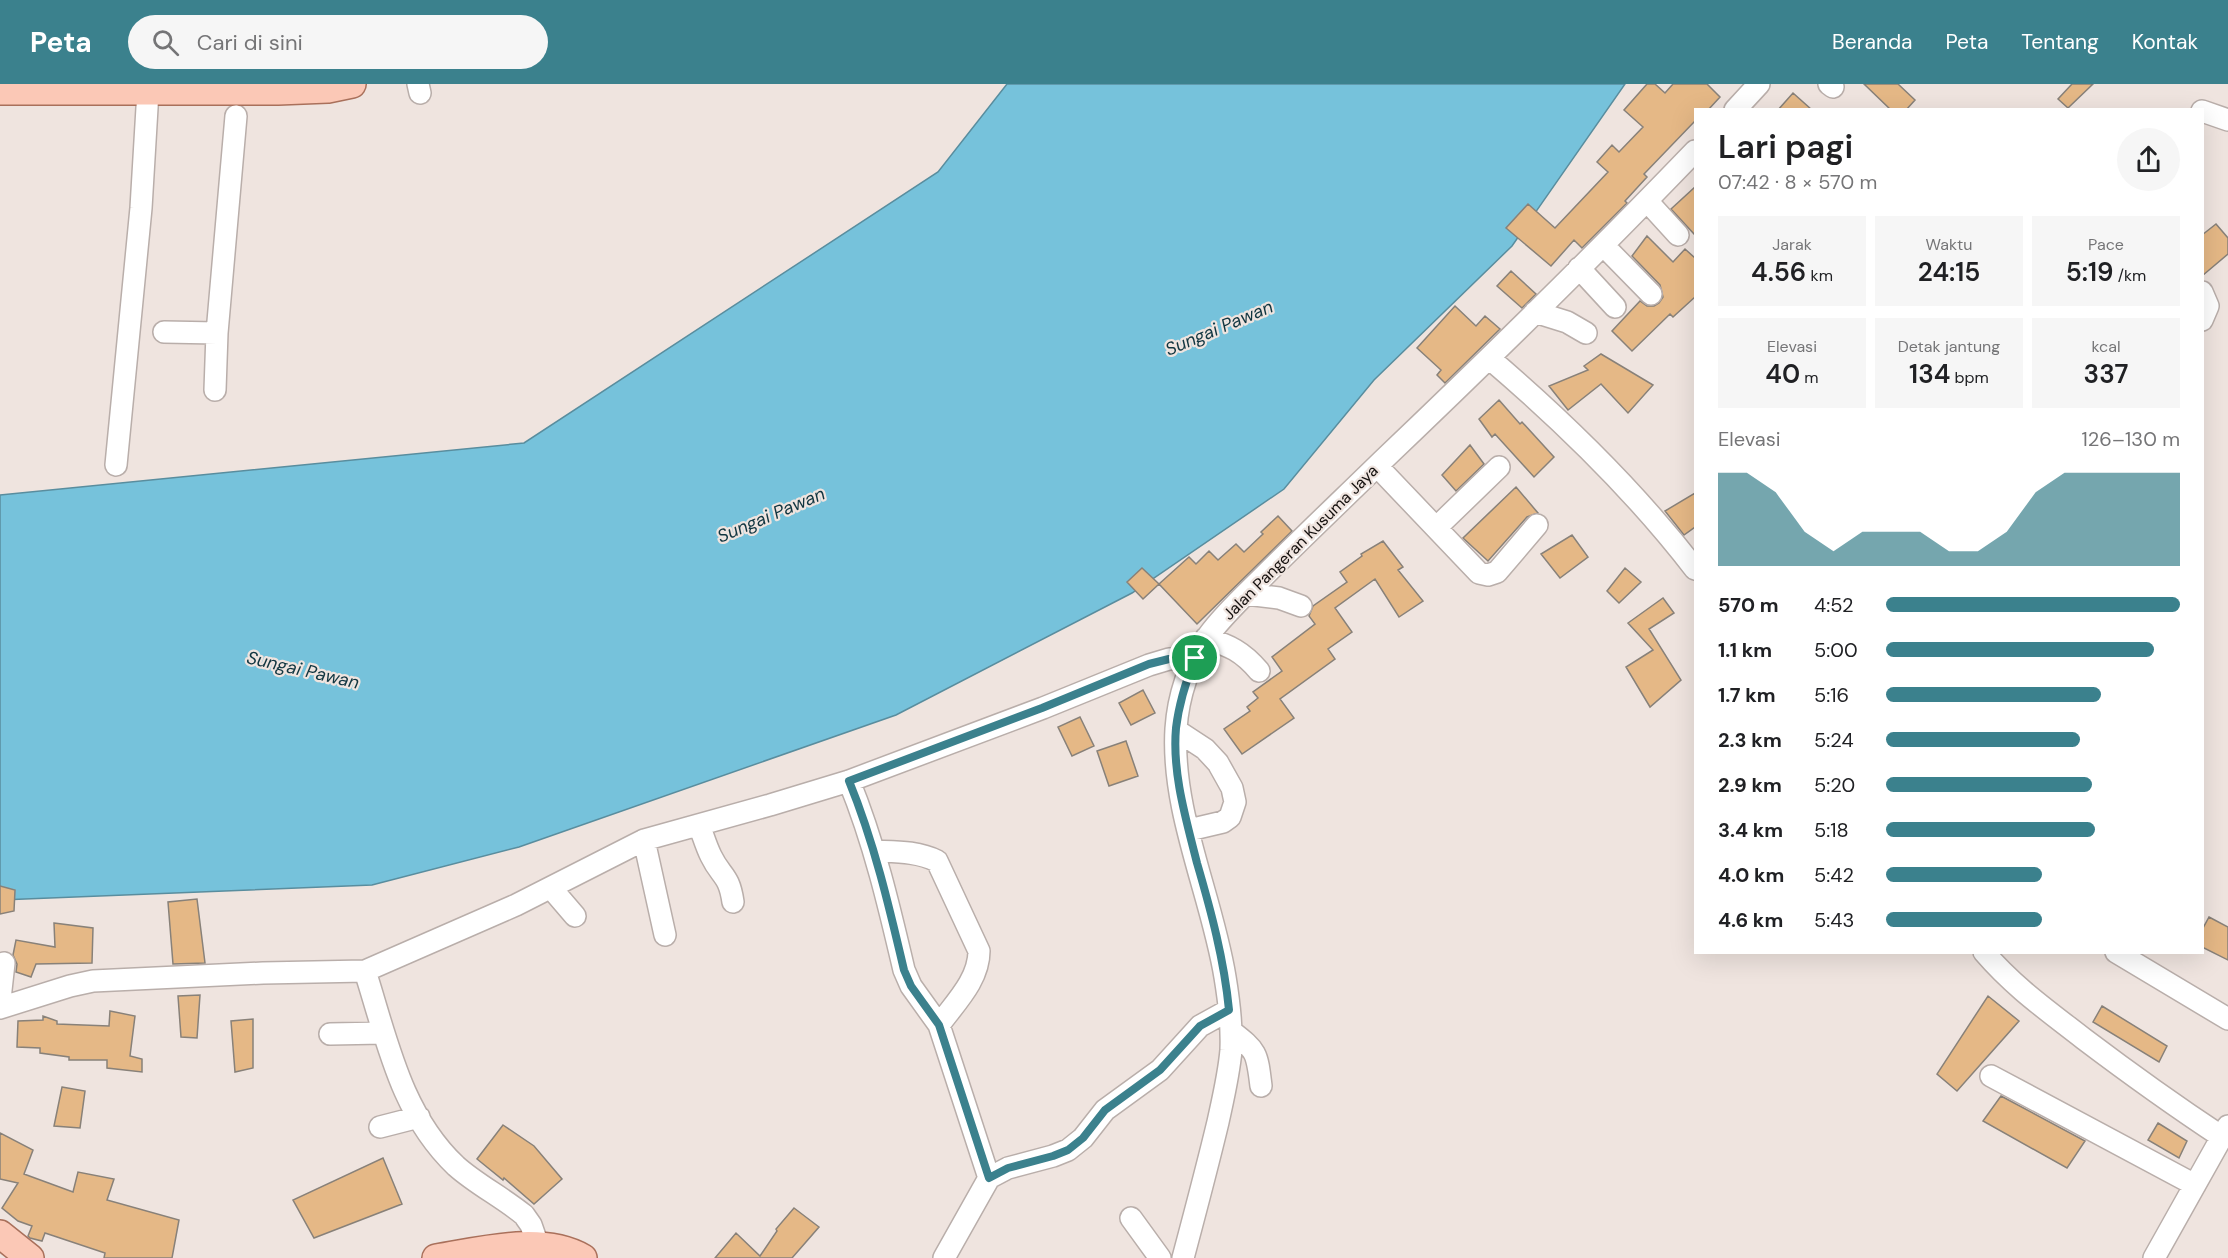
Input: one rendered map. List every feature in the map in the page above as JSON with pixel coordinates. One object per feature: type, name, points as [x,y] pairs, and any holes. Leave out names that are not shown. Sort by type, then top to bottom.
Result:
[{"type":"main road","points":[[0,91],[148,91],[236,104],[352,84]]},
{"type":"main road","points":[[0,1234],[30,1258]]},
{"type":"main road","points":[[436,1258],[490,1249],[538,1245],[560,1248],[583,1258]]},
{"type":"street","points":[[1737,108],[1759,84]]},
{"type":"street","points":[[116,465],[141,208],[148,91]]},
{"type":"street","points":[[215,390],[217,333],[236,104]]},
{"type":"street","points":[[2204,112],[2228,120]]},
{"type":"street","name":"Jalan Pangeran Kusuma Jaya","points":[[1183,1258],[1225,1091],[1231,1052],[1230,1020],[1221,950],[1179,788],[1176,730],[1181,699],[1195,658],[1206,638],[1246,594],[1489,358],[1694,152]]},
{"type":"street","points":[[1647,201],[1678,235]]},
{"type":"street","points":[[1603,244],[1651,294]]},
{"type":"street","points":[[1580,268],[1616,307]]},
{"type":"street","points":[[2204,297],[2208,306],[2204,315]]},
{"type":"street","points":[[1535,312],[1568,322],[1586,333]]},
{"type":"street","points":[[164,332],[217,333]]},
{"type":"street","points":[[1489,358],[1529,392],[1634,494],[1694,568]]},
{"type":"street","points":[[1377,466],[1437,527],[1465,561],[1479,573],[1488,575],[1497,572],[1537,525]]},
{"type":"street","points":[[1437,527],[1498,467]]},
{"type":"street","points":[[1246,594],[1279,598],[1301,606]]},
{"type":"street","points":[[1206,638],[1233,647],[1246,656],[1259,670]]},
{"type":"street","points":[[0,1008],[93,981],[365,971],[551,888],[644,840],[770,806],[849,781],[1042,708],[1149,664],[1169,659],[1195,658]]},
{"type":"street","points":[[1176,730],[1206,749],[1218,763],[1232,788],[1235,801],[1230,817],[1223,822],[1189,830]]},
{"type":"street","points":[[849,781],[865,819],[904,970],[911,986],[939,1025],[989,1178]]},
{"type":"street","points":[[699,825],[711,856],[731,886],[733,902]]},
{"type":"street","points":[[644,840],[665,935]]},
{"type":"street","points":[[874,851],[911,853],[927,856],[937,861],[979,951],[979,962],[972,980],[939,1025]]},
{"type":"street","points":[[551,888],[575,916]]},
{"type":"street","points":[[1986,954],[2007,979],[2026,995],[2123,1068],[2225,1132],[2154,1258]]},
{"type":"street","points":[[2119,954],[2228,1019]]},
{"type":"street","points":[[0,999],[4,963]]},
{"type":"street","points":[[365,971],[394,1068],[419,1117],[457,1166],[524,1215],[531,1225],[538,1245]]},
{"type":"street","points":[[944,1258],[989,1178],[1008,1168],[1068,1150],[1083,1138],[1105,1110],[1160,1070],[1200,1026],[1230,1020],[1253,1048],[1258,1059],[1261,1086]]},
{"type":"street","points":[[330,1034],[383,1033]]},
{"type":"street","points":[[1991,1076],[2195,1185]]},
{"type":"street","points":[[380,1127],[419,1117]]},
{"type":"street","points":[[1131,1218],[1160,1258]]},
{"type":"water","name":"Sungai Pawan","points":[[1007,84],[1625,84],[1512,246],[1374,380],[1284,489],[1132,593],[896,715],[519,847],[372,885],[0,900],[0,495],[524,443],[938,172]]},
{"type":"building","points":[[1647,84],[1655,84],[1665,93],[1673,84],[1707,84],[1720,97],[1710,108],[1694,108],[1694,122],[1644,174],[1647,177],[1625,201],[1627,203],[1582,248],[1574,240],[1551,266],[1506,228],[1528,204],[1555,228],[1608,172],[1597,162],[1612,145],[1619,152],[1643,127],[1624,110]]},
{"type":"building","points":[[1864,84],[1898,84],[1915,100],[1908,108],[1889,108]]},
{"type":"building","points":[[2072,84],[2093,84],[2068,108],[2058,99]]},
{"type":"building","points":[[1793,93],[1810,108],[1780,108]]},
{"type":"building","points":[[1694,188],[1694,234],[1671,209]]},
{"type":"building","points":[[2216,224],[2228,238],[2228,254],[2204,274],[2204,233]]},
{"type":"building","points":[[1647,236],[1673,262],[1685,249],[1694,257],[1694,298],[1673,317],[1670,314],[1632,351],[1612,331],[1640,301],[1647,306],[1654,306],[1663,297],[1660,285],[1632,256]]},
{"type":"building","points":[[1511,271],[1536,294],[1522,308],[1497,286]]},
{"type":"building","points":[[1455,306],[1476,326],[1485,316],[1500,329],[1445,383],[1437,375],[1441,370],[1417,348]]},
{"type":"building","points":[[1601,354],[1653,385],[1628,413],[1601,384],[1568,410],[1549,386],[1588,370],[1584,366]]},
{"type":"building","points":[[1499,400],[1554,457],[1534,477],[1495,434],[1492,437],[1479,419]]},
{"type":"building","points":[[1470,445],[1484,464],[1456,491],[1442,475]]},
{"type":"building","points":[[1516,487],[1538,513],[1527,517],[1488,561],[1463,538]]},
{"type":"building","points":[[1694,494],[1694,528],[1684,535],[1665,511]]},
{"type":"building","points":[[1278,516],[1292,531],[1197,624],[1159,584],[1189,557],[1196,564],[1209,551],[1218,560],[1236,544],[1244,552]]},
{"type":"building","points":[[1572,535],[1588,557],[1560,578],[1541,554]]},
{"type":"building","points":[[1383,541],[1403,567],[1398,570],[1423,601],[1399,617],[1375,579],[1335,608],[1352,632],[1328,649],[1335,659],[1280,699],[1294,718],[1242,754],[1224,729],[1250,711],[1247,707],[1258,698],[1253,692],[1282,671],[1272,657],[1315,624],[1309,616],[1313,606],[1347,582],[1340,572],[1362,556],[1361,554]]},
{"type":"building","points":[[1142,568],[1159,584],[1143,599],[1127,582]]},
{"type":"building","points":[[1625,568],[1641,582],[1619,603],[1607,591]]},
{"type":"building","points":[[1663,598],[1674,613],[1649,629],[1681,680],[1650,707],[1626,667],[1653,650],[1628,623]]},
{"type":"building","points":[[1143,690],[1155,713],[1131,725],[1119,703]]},
{"type":"building","points":[[1080,717],[1094,746],[1072,756],[1058,727]]},
{"type":"building","points":[[1126,741],[1138,776],[1109,786],[1097,751]]},
{"type":"building","points":[[0,886],[15,890],[14,911],[0,914]]},
{"type":"building","points":[[197,899],[205,963],[173,964],[168,902]]},
{"type":"building","points":[[2209,917],[2228,927],[2228,960],[2204,948],[2204,926]]},
{"type":"building","points":[[54,923],[93,928],[92,963],[36,964],[31,977],[16,972],[17,964],[13,955],[16,940],[55,947]]},
{"type":"building","points":[[200,995],[197,1038],[181,1037],[178,996]]},
{"type":"building","points":[[1988,996],[2019,1021],[1957,1091],[1937,1074]]},
{"type":"building","points":[[2102,1006],[2167,1046],[2159,1062],[2093,1022]]},
{"type":"building","points":[[110,1011],[135,1016],[130,1056],[142,1059],[142,1072],[107,1068],[107,1060],[69,1060],[69,1057],[40,1053],[40,1048],[17,1047],[18,1021],[43,1020],[43,1016],[57,1021],[57,1024],[109,1026]]},
{"type":"building","points":[[253,1019],[253,1068],[235,1072],[231,1021]]},
{"type":"building","points":[[62,1087],[85,1091],[80,1128],[54,1126]]},
{"type":"building","points":[[2001,1096],[2085,1141],[2067,1168],[1983,1121]]},
{"type":"building","points":[[2158,1123],[2187,1141],[2179,1158],[2148,1140]]},
{"type":"building","points":[[503,1125],[534,1146],[562,1179],[534,1204],[504,1178],[503,1180],[477,1159]]},
{"type":"building","points":[[0,1133],[33,1150],[24,1174],[73,1192],[78,1172],[114,1179],[107,1200],[179,1220],[172,1258],[104,1258],[105,1253],[45,1233],[42,1241],[30,1238],[28,1236],[32,1226],[18,1221],[2,1208],[18,1183],[0,1179]]},
{"type":"building","points":[[383,1158],[402,1204],[314,1238],[293,1200]]},
{"type":"building","points":[[794,1208],[819,1227],[792,1258],[715,1258],[736,1233],[760,1256],[777,1231],[776,1229]]},
{"type":"route","points":[[1195,658],[1186,680],[1176,730],[1179,788],[1221,950],[1229,1010],[1200,1026],[1160,1070],[1105,1110],[1083,1138],[1068,1150],[1008,1168],[989,1178],[954,1064],[939,1025],[911,986],[904,970],[865,819],[849,781],[1042,708],[1149,664],[1169,659],[1195,658]]}]
